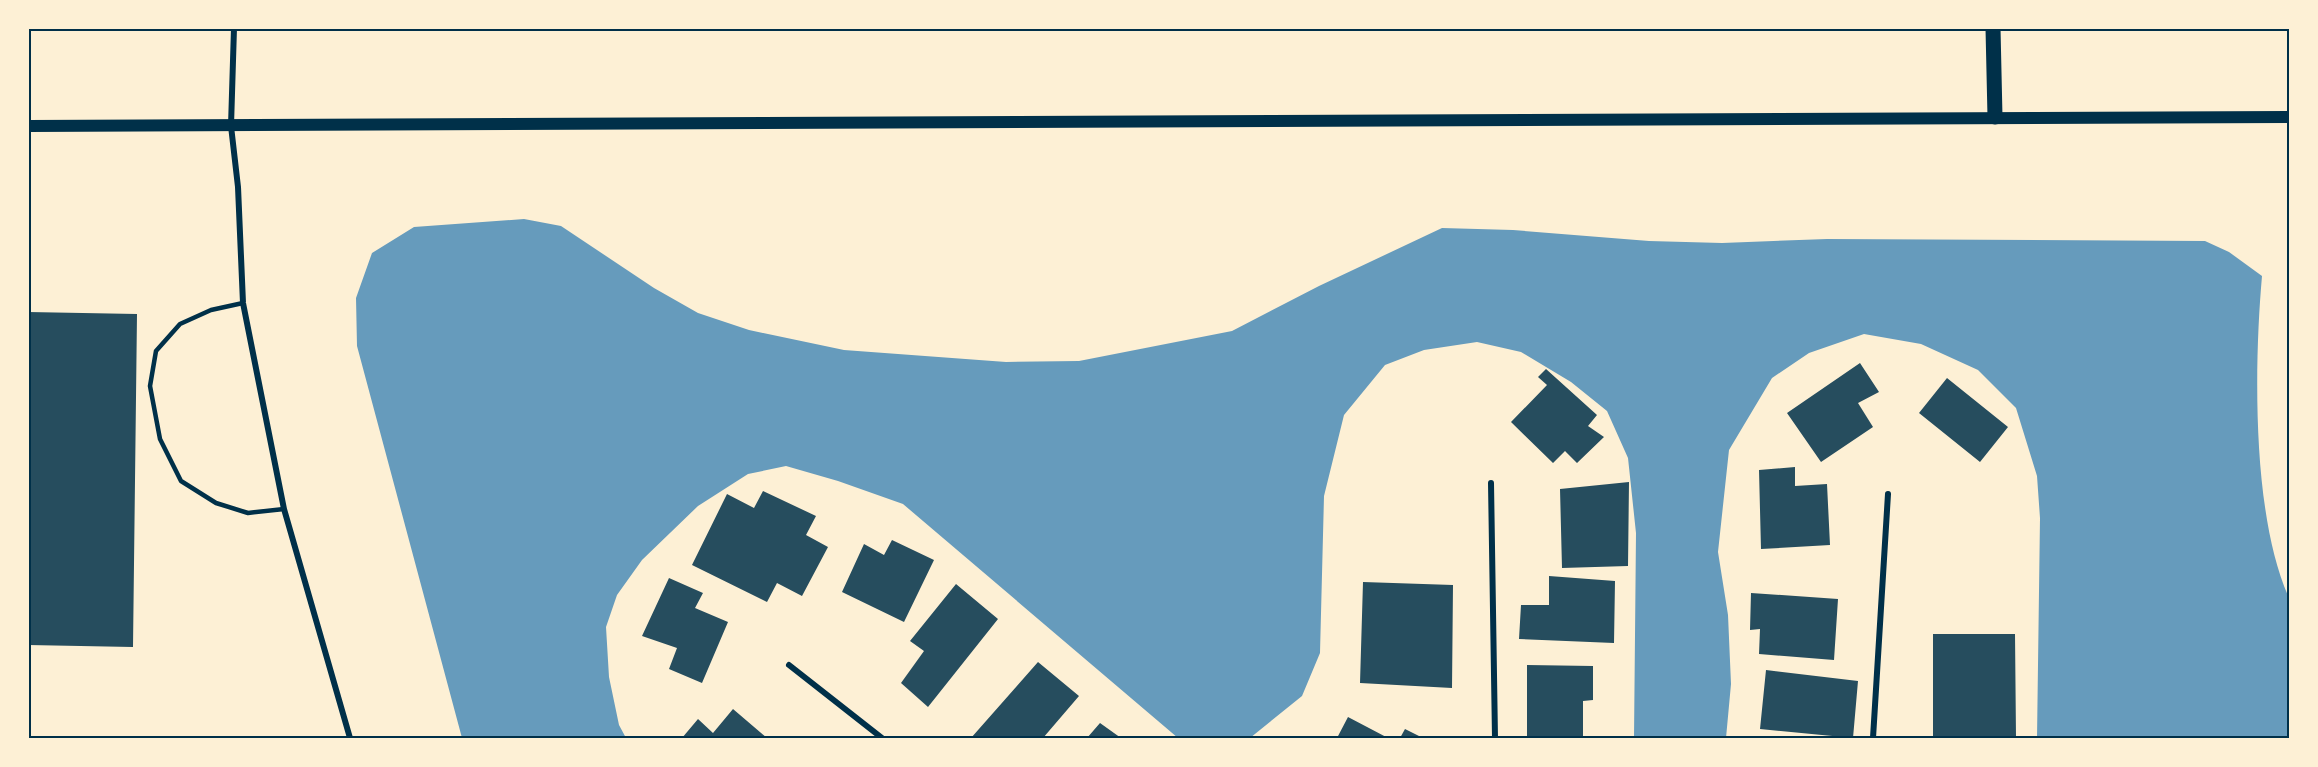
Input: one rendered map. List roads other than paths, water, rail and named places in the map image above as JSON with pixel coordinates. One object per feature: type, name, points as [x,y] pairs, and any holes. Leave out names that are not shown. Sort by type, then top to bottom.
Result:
[{"type":"main road","points":[[1993,28],[1995,117]]},
{"type":"main road","points":[[28,126],[2289,117]]},
{"type":"street","points":[[234,28],[231,126],[238,187],[243,303],[284,509],[350,738]]},
{"type":"street","points":[[1491,483],[1495,738]]},
{"type":"street","points":[[1873,738],[1888,494]]},
{"type":"street","points":[[789,665],[882,738]]},
{"type":"lane","points":[[243,303],[211,310],[180,324],[156,351],[150,386],[160,439],[181,481],[216,503],[248,513],[284,509]]},
{"type":"water","points":[[524,219],[561,226],[654,288],[698,313],[749,330],[844,350],[1006,362],[1079,361],[1232,331],[1319,286],[1442,228],[1513,230],[1649,241],[1722,243],[1827,239],[2205,241],[2229,252],[2262,276],[2257,396],[2259,440],[2268,526],[2277,564],[2289,598],[2289,738],[2037,738],[2040,518],[2037,476],[2016,408],[1978,370],[1921,344],[1864,334],[1809,353],[1772,378],[1729,450],[1718,552],[1728,615],[1731,684],[1726,738],[1634,738],[1636,533],[1628,458],[1607,411],[1571,382],[1521,352],[1477,342],[1424,350],[1385,365],[1344,415],[1324,496],[1320,653],[1302,696],[1250,738],[1178,738],[903,504],[786,466],[748,474],[698,506],[642,560],[617,595],[606,627],[609,677],[619,725],[626,738],[462,738],[357,346],[356,298],[372,253],[414,227]]}]
